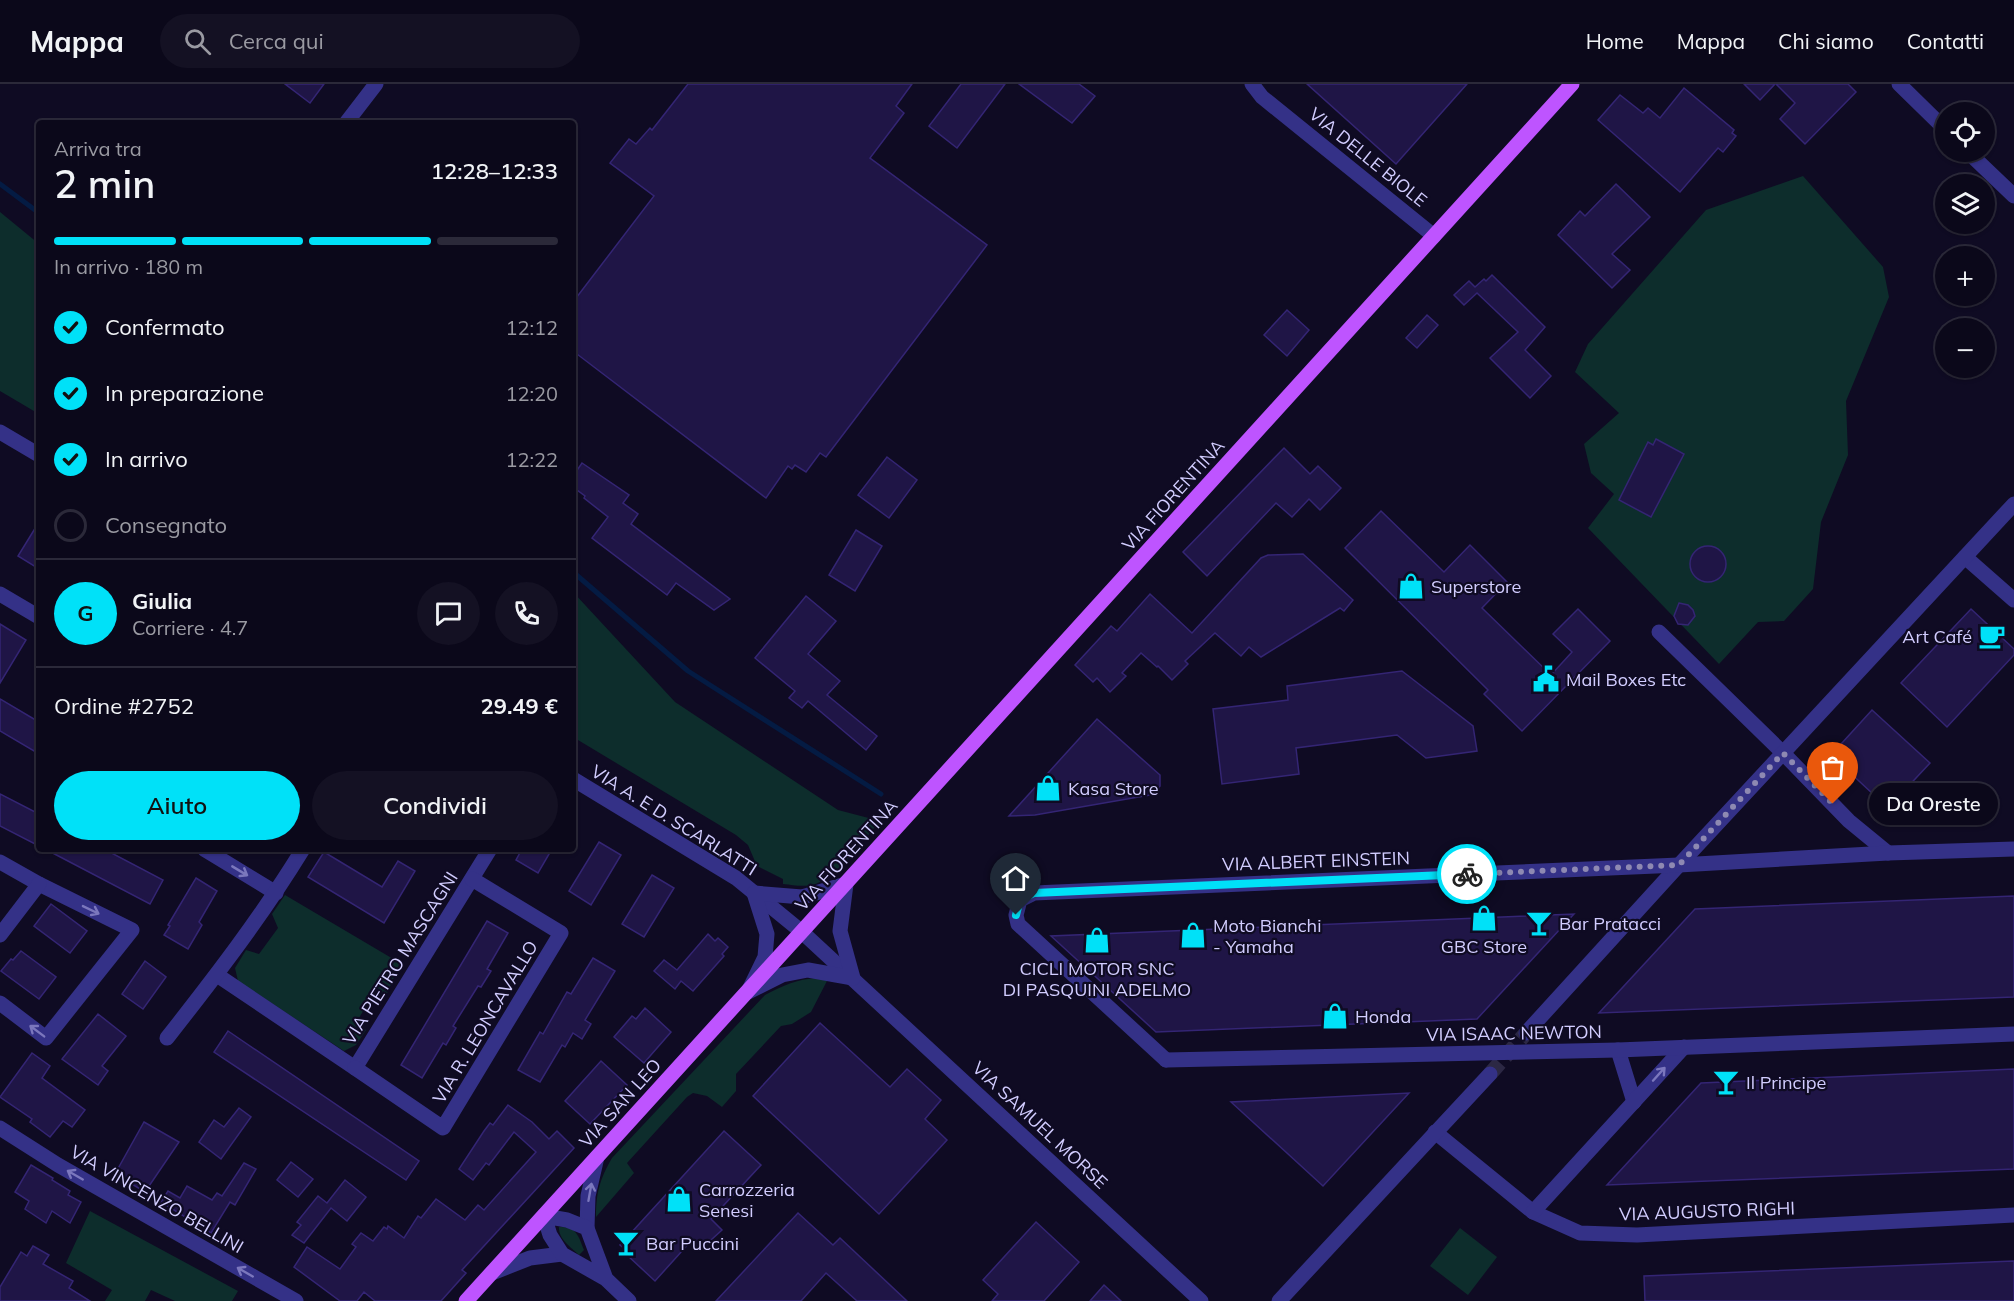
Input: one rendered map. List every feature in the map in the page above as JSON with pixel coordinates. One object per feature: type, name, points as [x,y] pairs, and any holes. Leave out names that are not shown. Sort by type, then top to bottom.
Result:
[{"type":"main road","name":"VIA FIORENTINA","points":[[802,932],[1572,84]]},
{"type":"main road","name":"VIA SAN LEO","points":[[466,1301],[802,932]]},
{"type":"street","points":[[348,120],[376,84]]},
{"type":"street","name":"VIA DELLE BIOLE","points":[[1252,84],[1262,97],[1434,236]]},
{"type":"street","points":[[1899,84],[1935,119]]},
{"type":"street","points":[[1978,162],[2014,196]]},
{"type":"street","points":[[0,432],[36,453]]},
{"type":"street","points":[[1526,1034],[1679,865],[2014,504]]},
{"type":"street","points":[[1965,557],[2014,600]]},
{"type":"street","points":[[0,594],[36,615]]},
{"type":"street","points":[[1659,632],[1849,821],[1888,853]]},
{"type":"street","name":"VIA A. E D. SCARLATTI","points":[[576,781],[736,878],[802,932]]},
{"type":"street","name":"VIA ALBERT EINSTEIN","points":[[1027,934],[1018,924],[1016,915],[1020,900],[1034,893],[2014,849]]},
{"type":"street","points":[[209,852],[276,893]]},
{"type":"street","points":[[167,1038],[217,975],[276,893],[301,852]]},
{"type":"street","name":"VIA PIETRO MASCAGNI","points":[[217,975],[355,1068],[488,852]]},
{"type":"street","points":[[0,862],[132,930],[46,1038],[0,1003]]},
{"type":"street","name":"VIA R. LEONCAVALLO","points":[[355,1068],[443,1128],[561,933],[472,879]]},
{"type":"street","points":[[2,929],[39,884]]},
{"type":"street","points":[[748,992],[782,975],[808,970],[853,978],[840,931],[846,884]]},
{"type":"street","name":"VIA A. E D. SCARLATTI","points":[[754,893],[802,897],[846,884]]},
{"type":"street","name":"VIA A. E D. SCARLATTI","points":[[748,992],[765,957],[767,934],[754,893]]},
{"type":"street","name":"VIA SAMUEL MORSE","points":[[802,932],[1202,1301]]},
{"type":"street","name":"VIA ISAAC NEWTON","points":[[1027,934],[1166,1060],[1618,1050],[2014,1034]]},
{"type":"street","points":[[1533,1212],[1684,1047]]},
{"type":"street","points":[[1618,1050],[1634,1102]]},
{"type":"street","points":[[1279,1301],[1490,1074]]},
{"type":"street","name":"VIA VINCENZO BELLINI","points":[[0,1128],[58,1165],[296,1301]]},
{"type":"street","name":"VIA AUGUSTO RIGHI","points":[[1435,1132],[1533,1212],[1580,1233],[1636,1235],[2014,1215]]},
{"type":"street","points":[[597,1157],[588,1196],[586,1228],[606,1280]]},
{"type":"street","points":[[586,1228],[567,1220],[544,1216],[550,1235],[562,1254],[606,1280],[629,1301]]},
{"type":"street","points":[[492,1273],[530,1258],[562,1254]]},
{"type":"green space","points":[[1803,176],[1883,267],[1889,297],[1846,401],[1848,455],[1821,522],[1813,589],[1784,621],[1758,622],[1719,664],[1588,528],[1614,494],[1591,473],[1584,444],[1619,413],[1575,372],[1588,344],[1706,210]]},
{"type":"green space","points":[[0,212],[36,242],[36,412],[0,391]]},
{"type":"green space","points":[[576,595],[675,702],[838,810],[880,821],[840,867],[831,875],[812,885],[783,884],[783,879],[757,866],[748,845],[736,835],[576,739]]},
{"type":"green space","points":[[285,895],[400,963],[386,996],[375,991],[356,1023],[366,1030],[356,1045],[344,1051],[238,981],[235,968],[246,950],[259,954],[278,928],[272,914]]},
{"type":"green space","points":[[817,978],[828,979],[811,1012],[792,1024],[781,1026],[736,1074],[736,1091],[722,1107],[707,1096],[693,1093],[687,1097],[627,1163],[634,1173],[596,1217],[600,1186],[612,1158],[765,995],[790,984]]},
{"type":"green space","points":[[90,1211],[238,1291],[232,1301],[175,1301],[151,1290],[145,1301],[105,1301],[112,1290],[66,1263]]},
{"type":"green space","points":[[559,1227],[570,1228],[576,1233],[584,1250],[579,1255],[563,1239]]},
{"type":"green space","points":[[1460,1228],[1497,1257],[1468,1295],[1430,1266]]},
{"type":"building","points":[[285,84],[324,84],[310,103]]},
{"type":"building","points":[[688,84],[912,84],[896,106],[904,113],[870,158],[987,245],[826,457],[820,453],[806,472],[795,465],[792,469],[788,466],[766,498],[576,353],[576,298],[654,196],[610,163],[629,139],[636,144],[650,128],[652,130]]},
{"type":"building","points":[[961,84],[1005,84],[957,148],[929,126]]},
{"type":"building","points":[[1019,84],[1079,84],[1095,96],[1072,123]]},
{"type":"building","points":[[1307,84],[1467,84],[1396,164]]},
{"type":"building","points":[[1744,84],[1775,84],[1760,100]]},
{"type":"building","points":[[1776,84],[1848,84],[1856,92],[1805,144],[1780,119],[1795,103]]},
{"type":"building","points":[[1684,88],[1734,130],[1732,133],[1736,136],[1723,152],[1718,148],[1680,192],[1598,120],[1620,95],[1643,113],[1648,108],[1660,118]]},
{"type":"building","points":[[1616,184],[1650,217],[1612,254],[1630,270],[1612,288],[1558,235],[1580,211],[1585,216]]},
{"type":"building","points":[[1492,275],[1545,327],[1525,350],[1551,376],[1530,398],[1490,358],[1518,332],[1477,293],[1464,305],[1454,295],[1469,281],[1475,287]]},
{"type":"building","points":[[1287,310],[1309,330],[1287,356],[1264,335]]},
{"type":"building","points":[[1427,315],[1438,325],[1417,348],[1406,338]]},
{"type":"building","points":[[1656,439],[1684,454],[1651,517],[1619,500],[1648,442],[1653,445]]},
{"type":"building","points":[[1284,448],[1310,474],[1318,466],[1341,488],[1320,510],[1309,499],[1292,517],[1276,503],[1207,576],[1183,552]]},
{"type":"building","points":[[887,457],[917,480],[889,518],[858,495]]},
{"type":"building","points":[[582,463],[629,495],[623,503],[638,514],[631,524],[730,599],[714,610],[676,583],[667,595],[592,538],[608,517],[576,489],[576,472]]},
{"type":"building","points":[[1381,511],[1444,572],[1470,545],[1507,582],[1482,608],[1551,675],[1572,652],[1553,634],[1578,609],[1610,641],[1522,731],[1484,694],[1488,690],[1345,548]]},
{"type":"building","points":[[36,527],[36,567],[18,556]]},
{"type":"building","points":[[856,530],[882,546],[855,591],[829,575]]},
{"type":"building","points":[[1708,546],[1721,551],[1726,564],[1721,577],[1708,582],[1695,577],[1690,564],[1695,551]]},
{"type":"building","points":[[1303,554],[1353,600],[1344,611],[1340,608],[1261,657],[1249,647],[1241,656],[1215,633],[1185,661],[1188,664],[1172,680],[1141,653],[1122,673],[1126,676],[1110,692],[1097,678],[1093,682],[1075,665],[1111,626],[1117,631],[1150,594],[1192,633],[1261,558],[1268,555]]},
{"type":"building","points":[[806,596],[836,621],[808,654],[840,681],[827,695],[877,736],[866,750],[808,701],[802,708],[789,698],[795,691],[755,658]]},
{"type":"building","points":[[1679,603],[1688,605],[1693,610],[1695,616],[1688,625],[1678,624],[1674,616]]},
{"type":"building","points":[[1971,609],[2014,649],[2014,655],[1947,727],[1901,683]]},
{"type":"building","points":[[0,624],[26,640],[0,683]]},
{"type":"building","points":[[1402,671],[1473,726],[1477,751],[1426,758],[1397,735],[1296,748],[1299,774],[1222,784],[1213,709],[1288,700],[1287,686]]},
{"type":"building","points":[[0,699],[36,720],[36,747],[34,751],[0,731]]},
{"type":"building","points":[[1872,710],[1930,763],[1888,808],[1831,755]]},
{"type":"building","points":[[1097,719],[1160,775],[1160,786],[1156,792],[1150,795],[1035,815],[1009,816]]},
{"type":"building","points":[[0,794],[36,812],[36,844],[0,826]]},
{"type":"building","points":[[599,842],[621,855],[591,905],[569,891]]},
{"type":"building","points":[[51,852],[110,852],[163,880],[150,904]]},
{"type":"building","points":[[324,852],[382,887],[398,861],[415,871],[384,923],[308,877]]},
{"type":"building","points":[[520,852],[550,852],[538,873],[516,860]]},
{"type":"building","points":[[652,875],[674,888],[644,937],[622,924]]},
{"type":"building","points":[[196,878],[217,891],[199,922],[202,925],[188,949],[164,935]]},
{"type":"building","points":[[2014,896],[2014,997],[1599,1013],[1695,909]]},
{"type":"building","points":[[51,904],[87,931],[70,953],[34,926]]},
{"type":"building","points":[[1574,914],[1477,1019],[1156,1032],[1051,936]]},
{"type":"building","points":[[487,921],[508,933],[487,969],[491,971],[481,987],[478,986],[453,1026],[456,1028],[446,1045],[443,1043],[422,1078],[401,1065]]},
{"type":"building","points":[[708,934],[715,941],[718,938],[728,947],[722,954],[724,956],[693,991],[681,981],[675,989],[654,971],[664,960],[677,970]]},
{"type":"building","points":[[21,951],[56,977],[39,999],[1,971]]},
{"type":"building","points":[[593,958],[615,971],[585,1020],[591,1024],[582,1039],[573,1033],[565,1047],[562,1045],[540,1082],[518,1070],[540,1032],[543,1034],[567,992],[571,994]]},
{"type":"building","points":[[145,961],[166,977],[143,1009],[122,994]]},
{"type":"building","points":[[645,1008],[671,1032],[644,1063],[614,1037],[632,1016],[636,1019]]},
{"type":"building","points":[[98,1014],[126,1036],[102,1066],[108,1071],[98,1085],[62,1059]]},
{"type":"building","points":[[820,1023],[890,1087],[907,1069],[941,1100],[925,1119],[947,1140],[879,1214],[753,1096]]},
{"type":"building","points":[[228,1031],[419,1161],[406,1180],[214,1052]]},
{"type":"building","points":[[32,1053],[50,1066],[42,1078],[85,1110],[72,1127],[63,1121],[50,1137],[30,1122],[32,1119],[0,1097]]},
{"type":"building","points":[[601,1061],[627,1085],[590,1124],[565,1101]]},
{"type":"building","points":[[2014,1069],[2014,1169],[1607,1185],[1701,1083]]},
{"type":"building","points":[[1409,1093],[1323,1186],[1231,1102]]},
{"type":"building","points":[[508,1105],[532,1122],[549,1139],[557,1131],[574,1148],[462,1270],[466,1273],[441,1301],[375,1301],[364,1292],[357,1301],[340,1301],[294,1267],[307,1247],[340,1269],[356,1247],[352,1244],[361,1233],[373,1241],[384,1227],[387,1229],[388,1226],[404,1238],[418,1216],[421,1218],[436,1199],[465,1220],[478,1205],[484,1210],[536,1152],[514,1132],[489,1165],[486,1163],[473,1180],[459,1169],[490,1123],[493,1125]]},
{"type":"building","points":[[239,1108],[251,1117],[221,1159],[199,1142],[214,1120],[224,1127]]},
{"type":"building","points":[[144,1122],[179,1142],[145,1192],[115,1174]]},
{"type":"building","points":[[724,1131],[761,1165],[711,1219],[722,1230],[700,1250],[691,1241],[655,1281],[627,1255],[629,1253],[620,1245]]},
{"type":"building","points":[[291,1162],[313,1179],[298,1197],[277,1180]]},
{"type":"building","points":[[244,1163],[256,1169],[235,1205],[230,1202],[211,1233],[161,1202],[168,1191],[180,1198],[187,1186],[212,1200],[217,1193],[222,1196]]},
{"type":"building","points":[[31,1165],[53,1178],[52,1180],[70,1191],[68,1195],[81,1202],[70,1223],[52,1211],[46,1223],[25,1209],[29,1201],[15,1192]]},
{"type":"building","points":[[345,1180],[366,1197],[347,1221],[331,1208],[304,1243],[292,1235],[301,1225],[297,1222],[318,1196],[327,1203]]},
{"type":"building","points":[[798,1213],[833,1245],[840,1238],[907,1301],[857,1301],[826,1273],[801,1301],[716,1301]]},
{"type":"building","points":[[1036,1222],[1079,1262],[1044,1301],[992,1301],[998,1294],[983,1280]]},
{"type":"building","points":[[33,1246],[49,1255],[43,1264],[73,1281],[69,1288],[90,1301],[0,1301],[0,1287],[21,1252],[27,1256]]},
{"type":"building","points":[[2014,1261],[2014,1301],[1645,1301],[1644,1276]]},
{"type":"building","points":[[1104,1285],[1121,1301],[1090,1301]]},
{"type":"waterway","points":[[0,184],[36,211]]},
{"type":"waterway","points":[[576,575],[688,671],[881,794]]},
{"type":"tunnel","points":[[1490,1074],[1526,1033]]},
{"type":"way so far","points":[[1467,874],[1679,865],[1783,753],[1833,804]]},
{"type":"place","name":"Superstore","points":[[1411,586]]},
{"type":"place","name":"Art Café","points":[[1992,636]]},
{"type":"place","name":"Mail Boxes Etc","points":[[1546,679]]},
{"type":"place","name":"Kasa Store","points":[[1048,788]]},
{"type":"place","name":"Da Oreste","points":[[1833,804]]},
{"type":"place","name":"GBC Store","points":[[1484,918]]},
{"type":"place","name":"Bar Pratacci","points":[[1539,923]]},
{"type":"place","name":"Moto Bianchi - Yamaha","points":[[1193,935]]},
{"type":"place","name":"CICLI MOTOR SNC DI PASQUINI ADELMO","points":[[1097,940]]},
{"type":"place","name":"Honda","points":[[1335,1016]]},
{"type":"place","name":"Il Principe","points":[[1726,1082]]},
{"type":"place","name":"Carrozzeria Senesi","points":[[679,1199]]},
{"type":"place","name":"Bar Puccini","points":[[626,1243]]},
{"type":"route","points":[[1016,915],[1020,900],[1034,893],[1467,874]]}]
